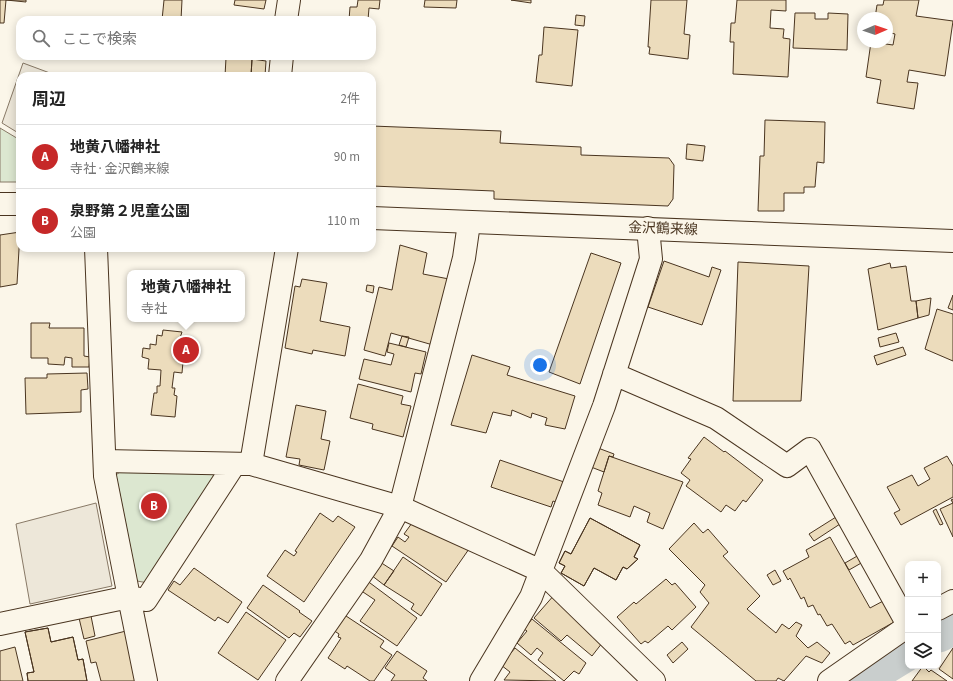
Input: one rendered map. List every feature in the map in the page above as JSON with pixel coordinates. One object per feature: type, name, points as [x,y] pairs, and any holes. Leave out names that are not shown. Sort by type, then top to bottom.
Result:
[{"type":"street","points":[[287,16],[289,0]]},
{"type":"street","points":[[280,72],[282,60]]},
{"type":"street","points":[[0,204],[16,204]]},
{"type":"street","name":"金沢鶴来線","points":[[376,218],[953,241]]},
{"type":"street","points":[[287,681],[371,560],[400,507],[464,258],[468,223]]},
{"type":"street","points":[[480,681],[531,597],[604,406],[651,259],[648,228]]},
{"type":"street","points":[[96,252],[105,476],[146,681]]},
{"type":"street","points":[[0,624],[129,597],[146,600],[242,465],[286,252]]},
{"type":"street","points":[[614,374],[716,418],[787,466],[810,449],[905,621]]},
{"type":"street","points":[[105,461],[242,465],[400,507],[541,570],[654,681]]},
{"type":"street","points":[[941,607],[953,601]]},
{"type":"street","points":[[828,681],[905,628]]},
{"type":"green space","points":[[0,128],[16,138],[16,182],[0,182]]},
{"type":"green space","points":[[125,468],[214,470],[217,480],[148,583],[137,581],[116,475]]},
{"type":"shaded area","points":[[23,63],[47,72],[20,72]]},
{"type":"shaded area","points":[[16,83],[16,132],[2,123]]},
{"type":"shaded area","points":[[96,503],[112,586],[30,604],[16,524]]},
{"type":"building","points":[[0,0],[6,0],[4,23],[0,23]]},
{"type":"building","points":[[6,0],[26,0],[26,2]]},
{"type":"building","points":[[164,0],[182,0],[181,16],[162,16]]},
{"type":"building","points":[[235,0],[266,0],[264,9],[234,5]]},
{"type":"building","points":[[358,0],[380,0],[379,9],[369,8],[368,16],[349,16],[350,7],[357,7]]},
{"type":"building","points":[[425,0],[457,0],[456,8],[424,7]]},
{"type":"building","points":[[511,0],[531,0],[531,3]]},
{"type":"building","points":[[651,0],[687,0],[684,34],[690,35],[688,59],[649,54],[650,47],[648,47]]},
{"type":"building","points":[[737,0],[786,0],[786,11],[771,10],[770,28],[784,29],[783,38],[790,39],[788,77],[733,74],[734,42],[730,42],[731,23],[735,23]]},
{"type":"building","points":[[884,0],[919,0],[916,16],[953,21],[945,76],[909,70],[907,82],[918,83],[914,109],[877,103],[881,80],[866,77],[870,48],[893,48],[895,34],[893,34],[893,12],[876,12],[877,5],[883,5]]},
{"type":"building","points":[[795,13],[815,13],[815,19],[828,19],[828,13],[848,14],[847,50],[793,48]]},
{"type":"building","points":[[576,15],[585,16],[584,26],[575,25]]},
{"type":"building","points":[[544,27],[578,30],[572,86],[536,82],[539,55],[542,55]]},
{"type":"building","points":[[226,60],[252,60],[251,72],[225,72]]},
{"type":"building","points":[[252,60],[266,61],[265,72],[251,72]]},
{"type":"building","points":[[765,120],[825,122],[824,163],[817,162],[815,187],[804,187],[804,193],[784,193],[784,211],[758,211],[760,156],[764,156]]},
{"type":"building","points":[[376,126],[501,131],[500,143],[581,147],[581,155],[669,158],[674,165],[673,199],[668,206],[494,199],[494,191],[376,186]]},
{"type":"building","points":[[687,144],[705,146],[703,161],[686,159]]},
{"type":"building","points":[[16,233],[16,252],[19,252],[17,284],[0,287],[0,235]]},
{"type":"building","points":[[400,245],[427,253],[423,274],[449,279],[433,345],[391,333],[385,356],[364,350],[379,287],[392,290]]},
{"type":"building","points":[[591,253],[621,263],[580,384],[549,372]]},
{"type":"building","points":[[664,261],[709,277],[712,267],[721,270],[702,325],[648,307]]},
{"type":"building","points":[[738,262],[809,266],[801,401],[733,401]]},
{"type":"building","points":[[890,263],[891,268],[906,266],[911,301],[916,301],[918,318],[878,330],[868,269]]},
{"type":"building","points":[[302,279],[327,283],[320,321],[350,327],[345,356],[313,350],[312,354],[285,348],[295,286],[300,287]]},
{"type":"building","points":[[367,285],[374,286],[373,293],[366,291]]},
{"type":"building","points":[[953,295],[953,310],[948,308]]},
{"type":"building","points":[[931,298],[929,315],[918,318],[916,301]]},
{"type":"building","points":[[937,309],[953,314],[953,361],[925,349]]},
{"type":"building","points":[[31,323],[50,323],[49,328],[84,328],[84,356],[90,357],[89,367],[72,367],[72,358],[65,357],[64,365],[48,364],[48,358],[31,358]]},
{"type":"building","points":[[163,330],[182,332],[180,338],[185,339],[182,373],[174,372],[172,388],[175,388],[174,395],[177,396],[175,417],[151,415],[154,393],[157,393],[157,386],[160,386],[161,370],[148,369],[149,359],[142,357],[143,348],[150,349],[150,344],[156,345],[157,335],[162,336]]},
{"type":"building","points":[[896,333],[899,342],[880,347],[878,338]]},
{"type":"building","points":[[402,336],[409,337],[406,347],[399,345]]},
{"type":"building","points":[[389,343],[426,352],[421,374],[415,373],[411,392],[359,379],[364,359],[391,365],[394,354],[387,352]]},
{"type":"building","points":[[903,347],[906,355],[877,365],[874,356]]},
{"type":"building","points":[[472,355],[510,367],[507,375],[575,396],[565,429],[545,425],[547,418],[532,413],[531,418],[512,410],[511,416],[493,412],[486,433],[451,425]]},
{"type":"building","points":[[87,373],[88,389],[81,390],[81,412],[26,414],[25,378],[47,378],[47,374]]},
{"type":"building","points":[[358,384],[403,396],[401,404],[411,406],[403,437],[372,429],[373,424],[350,418]]},
{"type":"building","points":[[296,405],[326,411],[321,439],[330,441],[324,470],[299,465],[300,459],[286,457]]},
{"type":"building","points":[[704,437],[763,480],[746,502],[743,500],[735,511],[726,505],[721,512],[686,486],[690,480],[681,473],[691,459],[688,458]]},
{"type":"building","points":[[598,448],[614,454],[613,457],[609,456],[604,472],[591,467]]},
{"type":"building","points":[[609,456],[683,482],[663,529],[647,522],[650,513],[634,506],[630,517],[598,505],[602,493],[598,491]]},
{"type":"building","points":[[947,456],[953,466],[953,497],[901,525],[894,513],[900,510],[887,487],[912,475],[918,486],[930,479],[924,468]]},
{"type":"building","points":[[500,460],[564,482],[558,503],[553,501],[551,507],[491,487]]},
{"type":"building","points":[[953,503],[953,537],[940,509]]},
{"type":"building","points":[[936,509],[943,524],[940,525],[933,511]]},
{"type":"building","points":[[320,513],[333,522],[338,516],[355,527],[304,602],[267,576],[285,550],[294,556],[297,552],[295,551]]},
{"type":"building","points":[[836,517],[840,524],[814,541],[809,534]]},
{"type":"building","points":[[590,518],[640,545],[634,557],[638,559],[627,569],[623,567],[616,580],[594,568],[584,586],[561,573],[565,566],[559,563],[565,551],[571,554]]},
{"type":"building","points":[[590,518],[640,545],[634,557],[638,559],[627,569],[623,567],[616,580],[594,568],[584,586],[561,573],[565,566],[559,563],[565,551],[571,554]]},
{"type":"building","points":[[412,523],[469,549],[446,582],[392,546],[398,537],[405,542],[409,537],[404,534]]},
{"type":"building","points":[[694,523],[703,533],[708,529],[728,552],[723,556],[760,596],[747,609],[776,633],[782,624],[789,629],[796,622],[802,625],[796,636],[808,648],[817,642],[830,653],[822,663],[806,656],[784,681],[778,678],[776,681],[756,681],[691,627],[709,603],[700,592],[705,585],[669,549]]},
{"type":"building","points":[[830,537],[870,608],[885,600],[896,621],[853,645],[850,641],[845,644],[832,624],[827,626],[820,614],[818,615],[813,605],[808,607],[804,597],[801,599],[790,578],[788,580],[783,571],[809,557],[806,550]]},
{"type":"building","points":[[859,555],[863,562],[849,570],[845,563]]},
{"type":"building","points":[[403,557],[442,584],[421,616],[411,609],[414,604],[384,585]]},
{"type":"building","points":[[380,562],[394,571],[384,585],[371,575]]},
{"type":"building","points":[[194,568],[242,602],[228,623],[218,617],[215,621],[168,590],[174,581],[180,585]]},
{"type":"building","points":[[775,570],[781,581],[773,585],[767,575]]},
{"type":"building","points":[[666,579],[672,585],[675,583],[696,607],[672,630],[668,626],[648,643],[645,641],[641,644],[617,617],[634,602],[636,604]]},
{"type":"building","points":[[366,580],[417,618],[397,646],[360,621],[375,600],[360,590]]},
{"type":"building","points":[[263,585],[312,621],[300,637],[294,633],[289,638],[247,608]]},
{"type":"building","points":[[555,594],[606,638],[592,656],[567,635],[561,641],[534,618]]},
{"type":"building","points":[[246,612],[286,640],[258,680],[218,653]]},
{"type":"building","points":[[343,614],[384,641],[380,647],[392,655],[374,681],[370,681],[347,666],[345,669],[328,658],[341,638],[338,637],[339,634],[333,630]]},
{"type":"building","points":[[91,616],[95,636],[84,639],[79,618]]},
{"type":"building","points":[[532,619],[586,663],[579,674],[574,671],[564,681],[538,660],[543,653],[537,648],[531,655],[517,643],[527,631],[524,629]]},
{"type":"building","points":[[48,628],[51,642],[73,637],[78,660],[83,659],[87,681],[28,681],[27,673],[34,672],[25,632]]},
{"type":"building","points":[[48,628],[51,642],[73,637],[78,660],[83,659],[87,681],[28,681],[27,673],[34,672],[25,632]]},
{"type":"building","points":[[126,631],[137,681],[101,681],[96,662],[91,663],[86,641]]},
{"type":"building","points":[[682,642],[688,649],[673,663],[667,655]]},
{"type":"building","points":[[15,647],[23,681],[0,681],[0,651]]},
{"type":"building","points":[[515,648],[556,681],[504,680],[510,672],[501,665]]},
{"type":"building","points":[[953,648],[953,679],[939,669],[941,669],[941,666]]},
{"type":"building","points":[[397,651],[427,671],[423,678],[427,681],[391,681],[395,675],[385,668]]},
{"type":"building","points":[[921,669],[926,669],[929,672],[931,670],[947,681],[912,681]]},
{"type":"waterway","points":[[941,628],[953,622]]},
{"type":"waterway","points":[[859,681],[861,676],[905,649]]},
{"type":"place","name":"地黄八幡神社","points":[[186,350]]},
{"type":"place","name":"泉野第２児童公園","points":[[154,506]]}]
